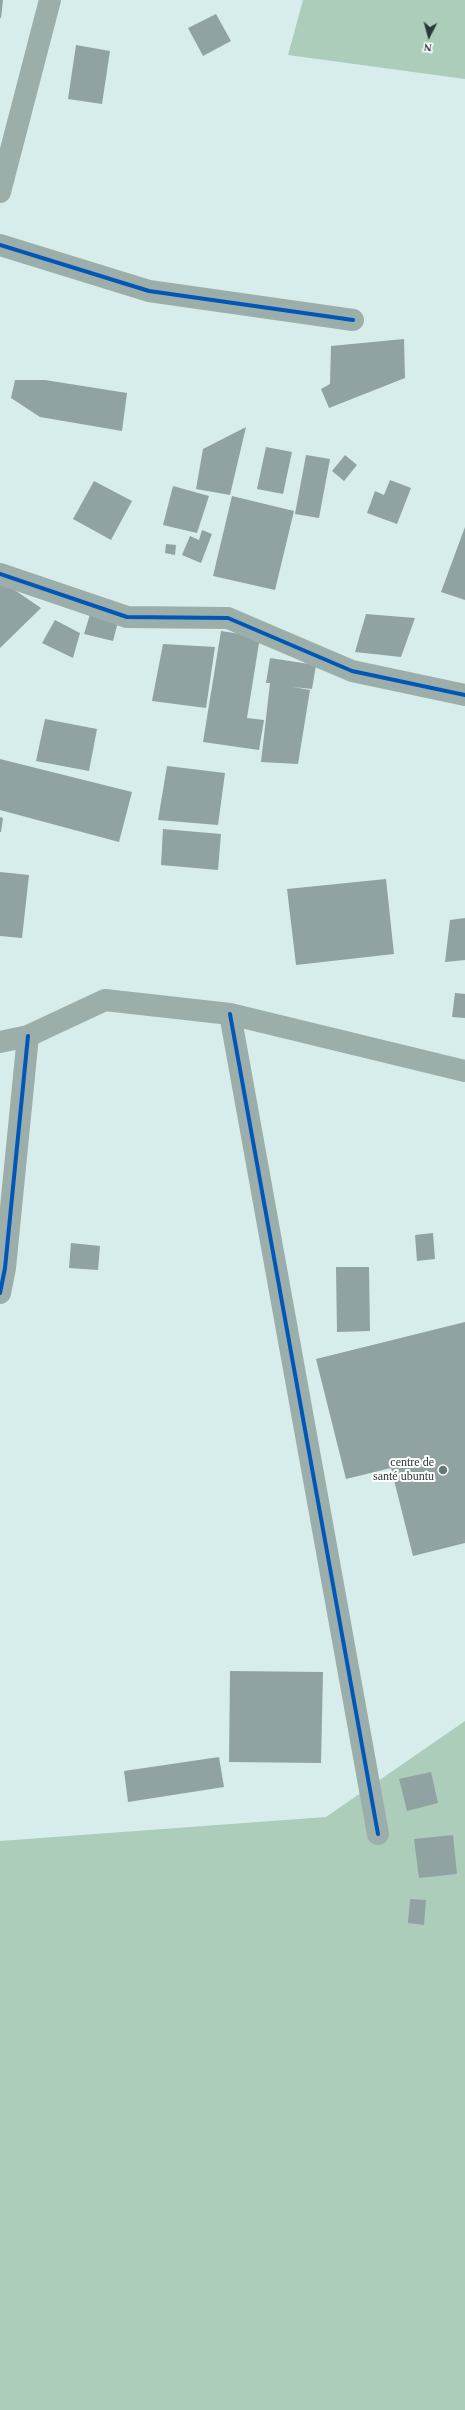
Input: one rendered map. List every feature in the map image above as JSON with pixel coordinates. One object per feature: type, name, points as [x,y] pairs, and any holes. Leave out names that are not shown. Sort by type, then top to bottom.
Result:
[{"type":"street","points":[[0,192],[50,0]]},
{"type":"street","points":[[0,245],[149,291],[353,320]]},
{"type":"street","points":[[0,574],[127,617],[228,618],[352,671],[465,695]]},
{"type":"street","points":[[0,1042],[28,1036],[105,1000],[230,1014],[465,1071]]},
{"type":"street","points":[[230,1014],[378,1834]]},
{"type":"street","points":[[0,1293],[5,1268],[28,1036]]},
{"type":"green space","points":[[303,0],[465,0],[465,79],[288,55]]},
{"type":"green space","points":[[465,1721],[465,2410],[0,2410],[0,1841],[326,1817]]},
{"type":"building","points":[[0,0],[3,0],[1,18],[0,18]]},
{"type":"building","points":[[216,14],[231,41],[203,56],[188,28]]},
{"type":"building","points":[[76,45],[110,51],[102,104],[68,99]]},
{"type":"building","points":[[404,339],[405,378],[329,408],[321,389],[330,384],[331,346]]},
{"type":"building","points":[[15,380],[45,380],[127,393],[122,431],[40,417],[11,398]]},
{"type":"building","points":[[246,427],[230,495],[196,489],[203,449]]},
{"type":"building","points":[[266,447],[292,452],[283,494],[257,489]]},
{"type":"building","points":[[306,455],[330,459],[319,518],[295,514]]},
{"type":"building","points":[[345,455],[357,465],[344,481],[332,471]]},
{"type":"building","points":[[390,480],[411,488],[397,524],[367,513],[375,491],[384,495]]},
{"type":"building","points":[[94,481],[132,501],[111,540],[73,519]]},
{"type":"building","points":[[173,486],[209,496],[197,533],[163,525]]},
{"type":"building","points":[[232,496],[294,511],[275,590],[213,576]]},
{"type":"building","points":[[465,527],[465,600],[441,592]]},
{"type":"building","points":[[202,530],[212,534],[201,563],[182,555],[190,536],[199,540]]},
{"type":"building","points":[[166,544],[176,545],[175,555],[165,553]]},
{"type":"building","points":[[0,580],[41,608],[0,648]]},
{"type":"building","points":[[91,611],[119,618],[113,641],[84,634]]},
{"type":"building","points":[[366,614],[415,618],[401,657],[355,652]]},
{"type":"building","points":[[55,620],[80,633],[73,658],[42,643]]},
{"type":"building","points":[[221,631],[260,637],[247,718],[264,720],[259,750],[203,742]]},
{"type":"building","points":[[163,644],[215,647],[206,708],[152,701]]},
{"type":"building","points":[[270,658],[316,665],[312,689],[293,687],[310,690],[298,764],[261,762],[270,683],[266,683]]},
{"type":"building","points":[[45,719],[97,729],[89,771],[36,761]]},
{"type":"building","points":[[0,759],[132,792],[119,842],[0,810]]},
{"type":"building","points":[[167,766],[225,773],[218,825],[158,820]]},
{"type":"building","points":[[0,817],[3,818],[1,832],[0,832]]},
{"type":"building","points":[[163,829],[221,834],[218,870],[161,865]]},
{"type":"building","points":[[0,872],[29,875],[22,938],[0,936]]},
{"type":"building","points":[[386,879],[394,954],[296,965],[287,889]]},
{"type":"building","points":[[465,918],[465,960],[445,962],[450,920]]},
{"type":"building","points":[[455,993],[465,994],[465,1018],[452,1017]]},
{"type":"building","points":[[433,1233],[435,1259],[417,1261],[415,1235]]},
{"type":"building","points":[[71,1243],[100,1246],[98,1270],[69,1268]]},
{"type":"building","points":[[336,1267],[369,1267],[370,1331],[337,1332]]},
{"type":"building","points":[[465,1322],[465,1543],[413,1556],[391,1468],[346,1479],[316,1359]]},
{"type":"building","points":[[230,1671],[323,1672],[321,1763],[229,1762]]},
{"type":"building","points":[[219,1757],[224,1787],[128,1802],[124,1771]]},
{"type":"building","points":[[431,1772],[438,1803],[407,1811],[399,1779]]},
{"type":"building","points":[[453,1835],[457,1874],[419,1878],[414,1839]]},
{"type":"building","points":[[410,1899],[426,1900],[424,1925],[408,1923]]},
{"type":"cycle path","points":[[0,245],[149,291],[353,320]]},
{"type":"cycle path","points":[[0,574],[127,617],[228,618],[352,671],[465,695]]},
{"type":"cycle path","points":[[230,1014],[378,1834]]},
{"type":"cycle path","points":[[0,1293],[5,1268],[28,1036]]},
{"type":"place","name":"centre de santé ubuntu","points":[[443,1470]]}]
